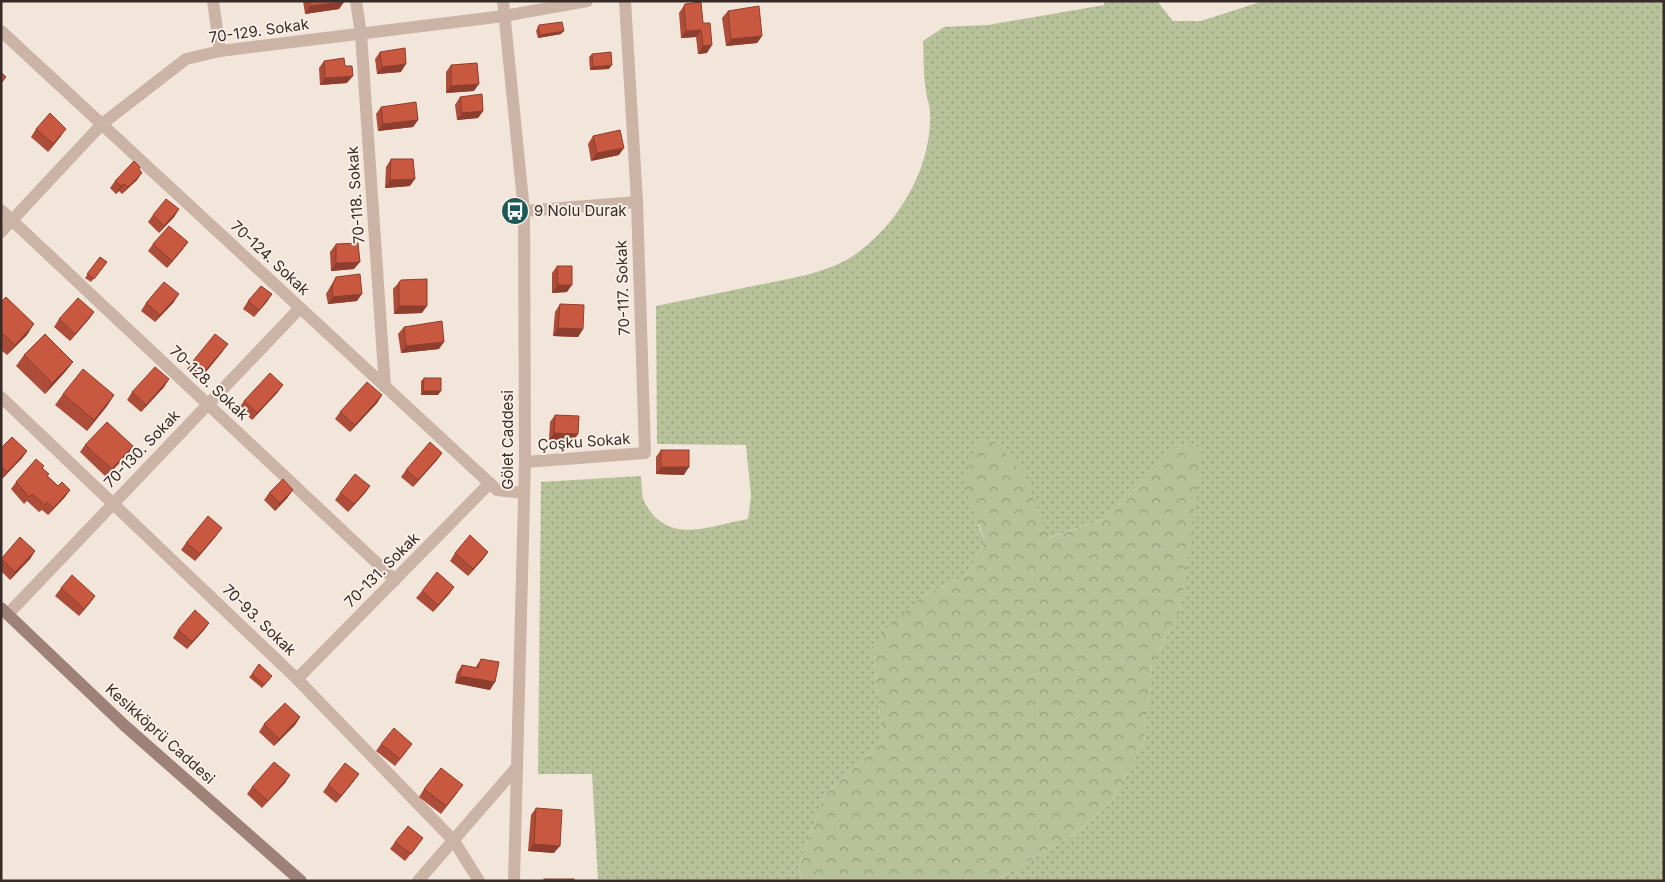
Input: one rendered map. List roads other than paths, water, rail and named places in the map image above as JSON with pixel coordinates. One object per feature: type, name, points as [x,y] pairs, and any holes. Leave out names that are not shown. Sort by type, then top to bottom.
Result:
[{"type":"street","points":[[213,1],[220,51]]},
{"type":"street","name":"70-118. Sokak","points":[[356,1],[360,34],[385,387]]},
{"type":"street","name":"Gölet Caddesi","points":[[503,1],[524,211],[525,462],[514,881]]},
{"type":"street","name":"70-129. Sokak","points":[[1,232],[102,124],[186,58],[220,51],[504,16],[587,1]]},
{"type":"street","name":"70-117. Sokak","points":[[625,1],[637,202],[645,453]]},
{"type":"street","name":"70-124. Sokak","points":[[1,31],[497,490],[524,493]]},
{"type":"street","points":[[524,211],[637,202]]},
{"type":"street","name":"70-128. Sokak","points":[[1,210],[395,580]]},
{"type":"street","name":"70-130. Sokak","points":[[4,611],[112,503],[300,308]]},
{"type":"street","name":"70-93. Sokak","points":[[1,397],[297,679],[454,841],[479,881]]},
{"type":"street","name":"Çoşku Sokak","points":[[525,462],[645,453]]},
{"type":"street","name":"70-131. Sokak","points":[[297,679],[490,483]]},
{"type":"street","name":"Kesikköprü Caddesi","points":[[4,611],[124,726],[301,881]]},
{"type":"street","points":[[418,881],[517,767]]},
{"type":"place","name":"9 Nolu Durak","points":[[515,211]]}]
